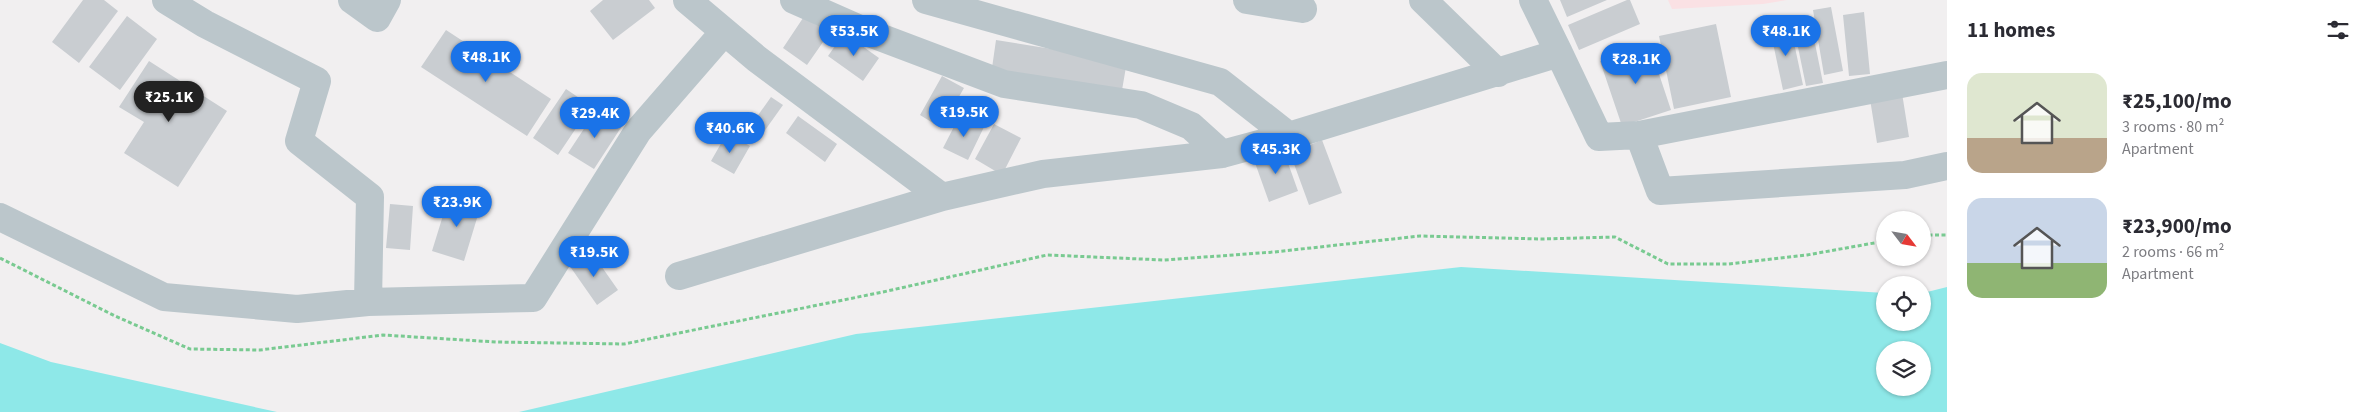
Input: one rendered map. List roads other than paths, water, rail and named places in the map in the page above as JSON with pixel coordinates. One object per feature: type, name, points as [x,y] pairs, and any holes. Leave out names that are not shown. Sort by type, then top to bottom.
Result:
[{"type":"street","points":[[166,0],[205,24],[317,82],[300,140],[370,197],[368,302]]},
{"type":"street","points":[[352,0],[377,18],[387,0]]},
{"type":"street","points":[[687,0],[724,32],[942,197]]},
{"type":"street","points":[[794,0],[869,33],[1004,84],[1141,105],[1191,126],[1222,154]]},
{"type":"street","points":[[926,0],[1220,82],[1289,136]]},
{"type":"street","points":[[1247,0],[1303,9]]},
{"type":"street","points":[[1422,0],[1498,73]]},
{"type":"street","points":[[1533,0],[1599,138],[1639,135],[1947,75]]},
{"type":"street","points":[[0,217],[164,297],[296,309],[368,302],[533,298],[638,131],[724,32]]},
{"type":"street","points":[[679,276],[942,197],[1043,174],[1222,154],[1289,136],[1559,53]]},
{"type":"street","points":[[1639,135],[1660,191],[1905,175],[1947,166]]},
{"type":"water","points":[[1461,267],[1876,292],[1876,331],[1931,331],[1931,291],[1947,287],[1947,412],[519,412],[856,334]]},
{"type":"water","points":[[0,343],[51,362],[277,412],[0,412]]}]
